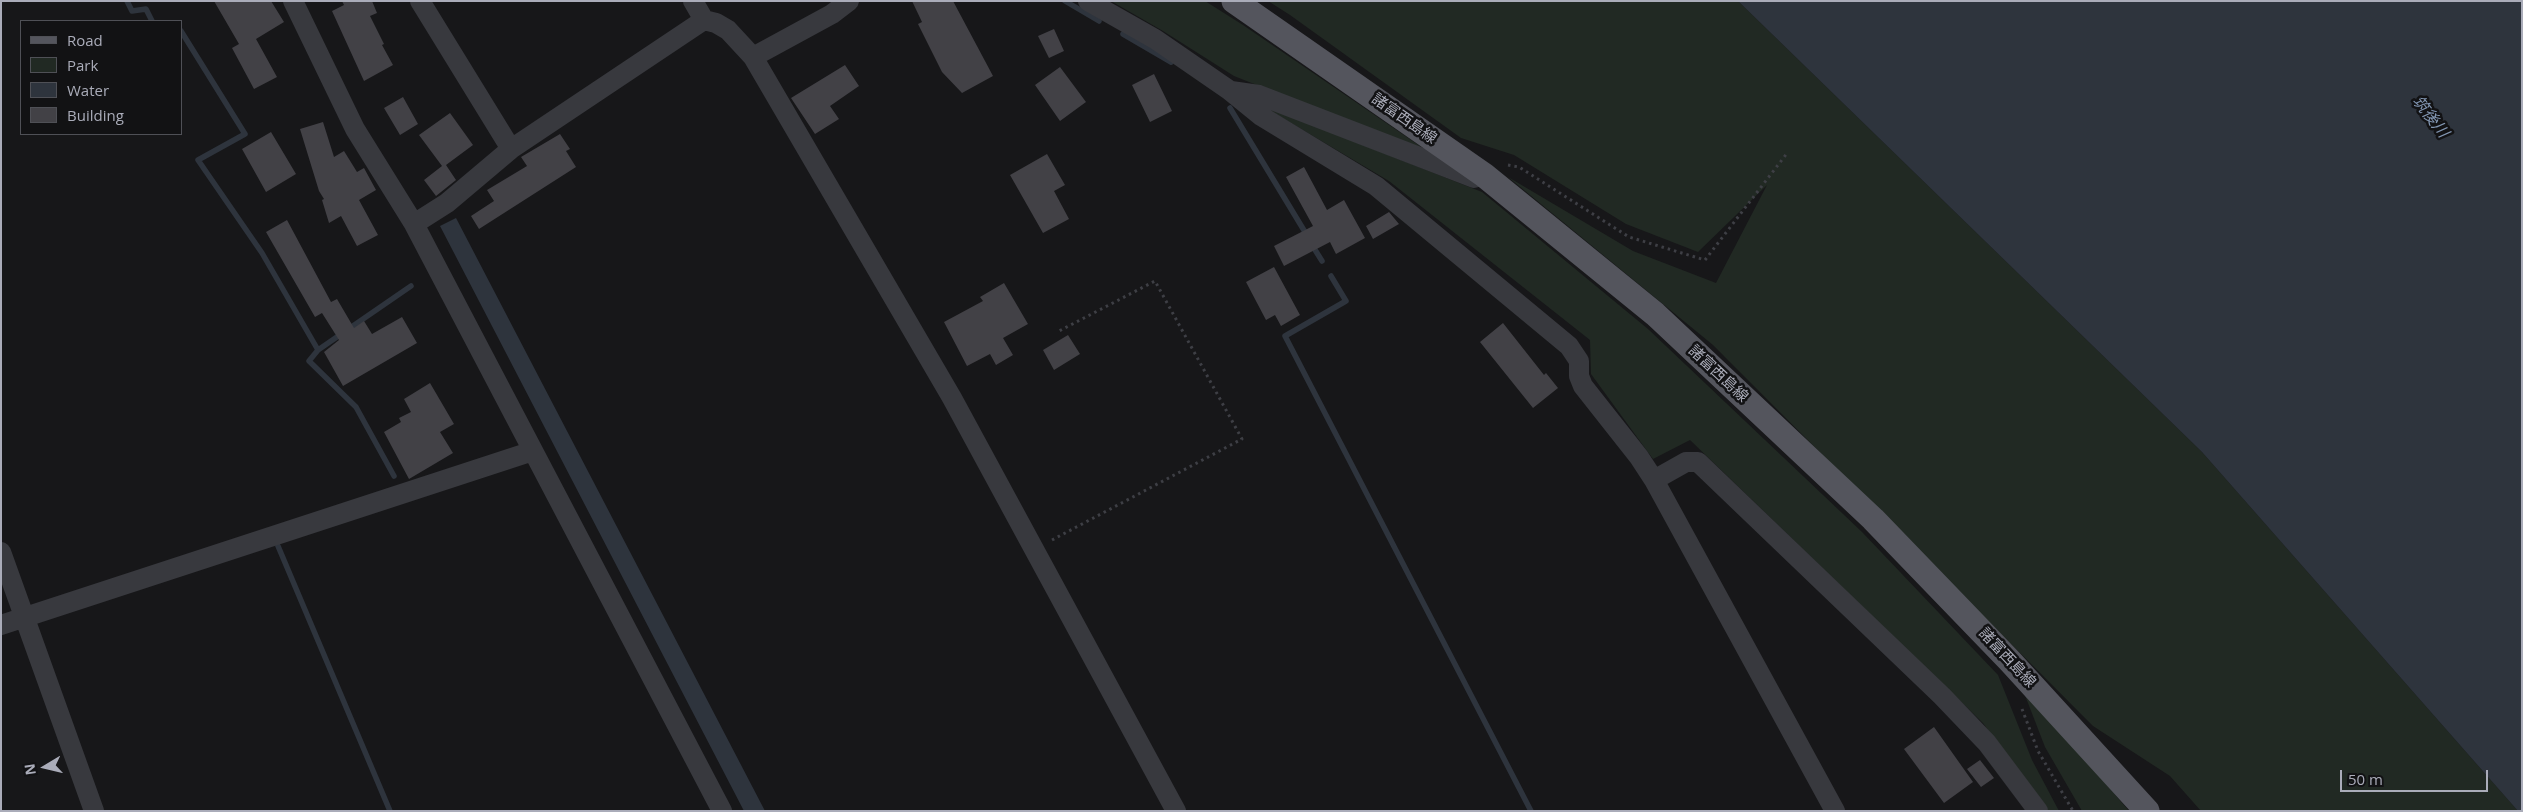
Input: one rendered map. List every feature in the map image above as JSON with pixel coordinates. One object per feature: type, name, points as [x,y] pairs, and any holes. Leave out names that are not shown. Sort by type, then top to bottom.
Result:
[{"type":"main road","name":"諸富西島線","points":[[1234,1],[1484,175],[1654,314],[1873,519],[2010,661],[2147,811]]},
{"type":"street","points":[[293,1],[355,129],[414,224],[722,811]]},
{"type":"street","points":[[420,1],[512,149]]},
{"type":"street","points":[[692,1],[704,20],[716,23],[728,30],[753,57],[952,398],[1176,811]]},
{"type":"street","points":[[753,57],[825,18],[849,1]]},
{"type":"street","points":[[1088,1],[1155,39],[1229,90],[1261,116],[1376,186],[1570,346],[1578,361],[1579,376],[1583,386],[1639,457],[1654,480],[1835,811]]},
{"type":"street","points":[[414,224],[447,203],[512,149],[704,20]]},
{"type":"street","points":[[1229,90],[1259,95],[1474,178],[1484,175]]},
{"type":"street","points":[[1,625],[533,450]]},
{"type":"street","points":[[1654,480],[1686,462],[1698,462],[1942,696],[1987,743],[2038,811]]},
{"type":"street","points":[[1,552],[94,811]]},
{"type":"path","points":[[1484,175],[1494,162],[1519,167],[1629,237],[1705,260],[1788,152]]},
{"type":"path","points":[[1035,550],[1242,439],[1156,281],[1059,331]]},
{"type":"path","points":[[2020,705],[2038,751],[2073,811]]},
{"type":"green space","points":[[1111,1],[1205,1],[1433,155],[1234,76]]},
{"type":"green space","points":[[1268,1],[1738,1],[2202,452],[2518,811],[2201,811],[2170,776],[2093,726],[1713,345],[1508,177],[1633,251],[1716,283],[1767,185],[1698,252],[1626,224],[1514,155],[1461,138]]},
{"type":"green space","points":[[1259,104],[1482,192],[1648,329],[1862,532],[1998,675],[2032,760],[2059,811],[2047,811],[1983,723],[1690,440],[1653,459],[1591,374],[1590,340],[1389,181]]},
{"type":"green space","points":[[2021,685],[2129,811],[2082,811],[2045,747]]},
{"type":"water","name":"筑後川","points":[[1738,1],[2522,1],[2522,811],[2518,811],[2202,452]]},
{"type":"water","points":[[456,218],[765,811],[744,811],[440,226]]},
{"type":"building","points":[[214,1],[271,1],[284,22],[256,39],[277,77],[254,89],[232,48],[239,44]]},
{"type":"building","points":[[342,1],[372,1],[377,13],[370,16],[393,65],[364,81],[332,11],[344,5]]},
{"type":"building","points":[[912,1],[953,1],[993,76],[962,93],[942,72],[918,24],[922,22]]},
{"type":"building","points":[[1054,29],[1064,51],[1049,58],[1038,36]]},
{"type":"building","points":[[845,65],[859,86],[830,106],[839,119],[815,134],[791,98]]},
{"type":"building","points":[[1060,67],[1086,102],[1060,121],[1035,85]]},
{"type":"building","points":[[1154,74],[1172,111],[1150,122],[1132,85]]},
{"type":"building","points":[[403,97],[418,124],[400,135],[384,108]]},
{"type":"building","points":[[450,113],[473,145],[446,165],[456,180],[436,196],[424,180],[442,166],[419,135]]},
{"type":"building","points":[[323,122],[334,157],[344,151],[357,172],[364,168],[376,190],[359,200],[378,235],[357,246],[341,216],[329,223],[322,200],[324,199],[319,191],[300,129]]},
{"type":"building","points":[[271,132],[296,174],[266,192],[242,149]]},
{"type":"building","points":[[560,134],[570,149],[566,151],[576,167],[479,229],[471,216],[494,201],[487,190],[527,166],[521,157]]},
{"type":"building","points":[[1047,154],[1065,185],[1054,191],[1069,219],[1043,233],[1010,175]]},
{"type":"building","points":[[1304,167],[1327,210],[1344,200],[1365,238],[1336,254],[1330,242],[1284,266],[1274,246],[1313,226],[1286,177]]},
{"type":"building","points":[[1389,212],[1399,224],[1373,239],[1366,226]]},
{"type":"building","points":[[287,220],[331,302],[337,299],[354,328],[364,321],[372,334],[402,317],[417,343],[343,386],[324,352],[339,340],[322,313],[315,317],[266,232]]},
{"type":"building","points":[[1274,267],[1300,315],[1281,326],[1275,315],[1266,320],[1246,282]]},
{"type":"building","points":[[1004,283],[1028,324],[1003,338],[1013,355],[996,365],[990,354],[967,366],[944,322],[983,301],[980,297]]},
{"type":"building","points":[[1503,323],[1544,375],[1546,373],[1558,388],[1533,408],[1480,342]]},
{"type":"building","points":[[1068,335],[1080,354],[1054,370],[1043,350]]},
{"type":"building","points":[[430,383],[454,424],[440,432],[453,453],[409,479],[384,432],[401,422],[399,418],[411,412],[404,399]]},
{"type":"building","points":[[1934,727],[1973,782],[1944,803],[1904,749]]},
{"type":"building","points":[[1980,760],[1994,778],[1981,787],[1967,769]]},
{"type":"waterway","points":[[127,1],[132,11],[146,9],[152,20]]},
{"type":"waterway","points":[[1065,1],[1099,21]]},
{"type":"waterway","points":[[182,33],[245,134],[198,160],[262,253],[318,350],[411,286]]},
{"type":"waterway","points":[[1123,34],[1171,62]]},
{"type":"waterway","points":[[1230,108],[1308,237]]},
{"type":"waterway","points":[[1312,245],[1322,261]]},
{"type":"waterway","points":[[1331,276],[1346,301],[1285,336],[1531,811]]},
{"type":"waterway","points":[[318,350],[309,361],[356,407],[394,476]]},
{"type":"waterway","points":[[278,546],[390,811]]}]
